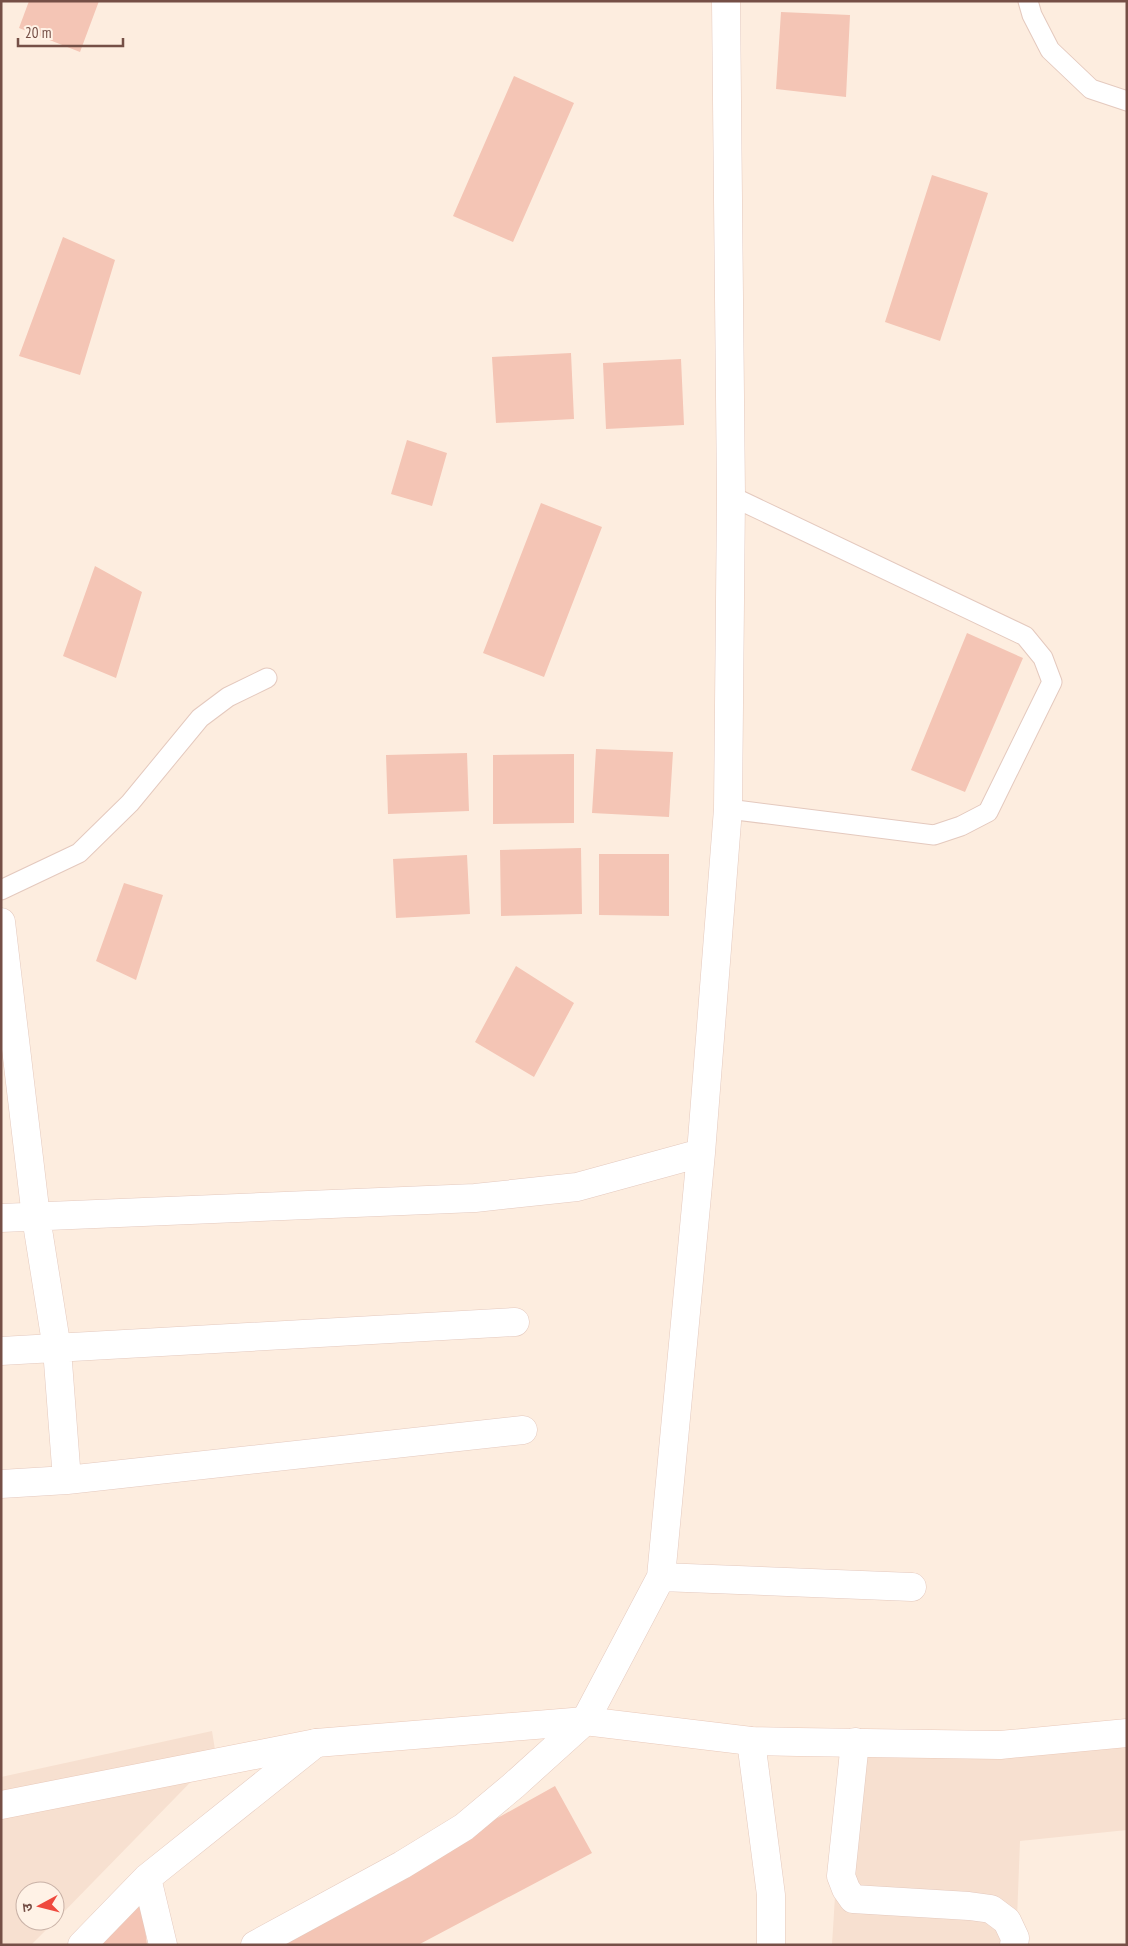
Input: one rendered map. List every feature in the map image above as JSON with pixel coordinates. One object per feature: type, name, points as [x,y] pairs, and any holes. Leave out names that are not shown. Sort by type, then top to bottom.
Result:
[{"type":"street","points":[[255,1945],[402,1865],[464,1827],[585,1721],[661,1577],[701,1153],[728,809],[732,496],[726,1]]},
{"type":"street","points":[[1,922],[36,1217],[57,1349],[67,1480]]},
{"type":"street","points":[[1,1218],[475,1198],[576,1187],[701,1153]]},
{"type":"street","points":[[1,1351],[515,1322]]},
{"type":"street","points":[[1,1484],[67,1480],[523,1430]]},
{"type":"street","points":[[661,1577],[912,1587]]},
{"type":"street","points":[[1,1805],[316,1743],[585,1721],[751,1741],[1000,1745],[1127,1733]]},
{"type":"street","points":[[751,1741],[771,1895],[771,1945]]},
{"type":"street","points":[[849,1742],[842,1876],[846,1889],[853,1899],[991,1909],[1007,1921],[1015,1938],[1014,1945]]},
{"type":"street","points":[[82,1945],[147,1878],[316,1743]]},
{"type":"street","points":[[147,1878],[164,1945]]},
{"type":"lane","points":[[1028,1],[1032,15],[1050,50],[1090,89],[1127,101]]},
{"type":"lane","points":[[728,809],[934,835],[961,826],[988,812],[1052,682],[1042,658],[1025,636],[732,496]]},
{"type":"lane","points":[[1,890],[79,853],[130,803],[200,718],[228,697],[267,678]]},
{"type":"shaded area","points":[[1127,1723],[1127,1830],[1020,1841],[1016,1945],[832,1945],[845,1734],[1020,1742]]},
{"type":"shaded area","points":[[212,1731],[216,1756],[65,1911],[65,1881],[15,1881],[15,1931],[45,1931],[31,1945],[1,1945],[1,1777]]},
{"type":"building","points":[[29,1],[99,1],[80,52],[19,28]]},
{"type":"building","points":[[781,12],[850,15],[846,97],[776,89]]},
{"type":"building","points":[[514,76],[574,103],[513,242],[453,216]]},
{"type":"building","points":[[932,175],[988,193],[940,341],[885,322]]},
{"type":"building","points":[[63,237],[115,260],[80,375],[19,356]]},
{"type":"building","points":[[571,353],[574,419],[496,423],[492,357]]},
{"type":"building","points":[[681,359],[684,425],[606,429],[603,363]]},
{"type":"building","points":[[407,440],[447,453],[432,506],[391,494]]},
{"type":"building","points":[[541,503],[602,527],[544,677],[483,653]]},
{"type":"building","points":[[95,566],[142,592],[116,678],[63,656]]},
{"type":"building","points":[[967,633],[1023,658],[965,792],[911,770]]},
{"type":"building","points":[[596,749],[673,752],[669,817],[592,813]]},
{"type":"building","points":[[467,753],[469,811],[388,814],[386,755]]},
{"type":"building","points":[[574,754],[574,823],[493,824],[493,755]]},
{"type":"building","points":[[581,848],[582,914],[501,916],[500,850]]},
{"type":"building","points":[[599,854],[669,854],[669,916],[599,915]]},
{"type":"building","points":[[467,855],[470,914],[396,918],[393,859]]},
{"type":"building","points":[[124,883],[163,895],[136,980],[96,961]]},
{"type":"building","points":[[516,966],[574,1003],[534,1077],[475,1042]]},
{"type":"building","points":[[555,1786],[592,1853],[418,1945],[270,1945]]},
{"type":"building","points":[[141,1894],[147,1945],[93,1945]]}]
